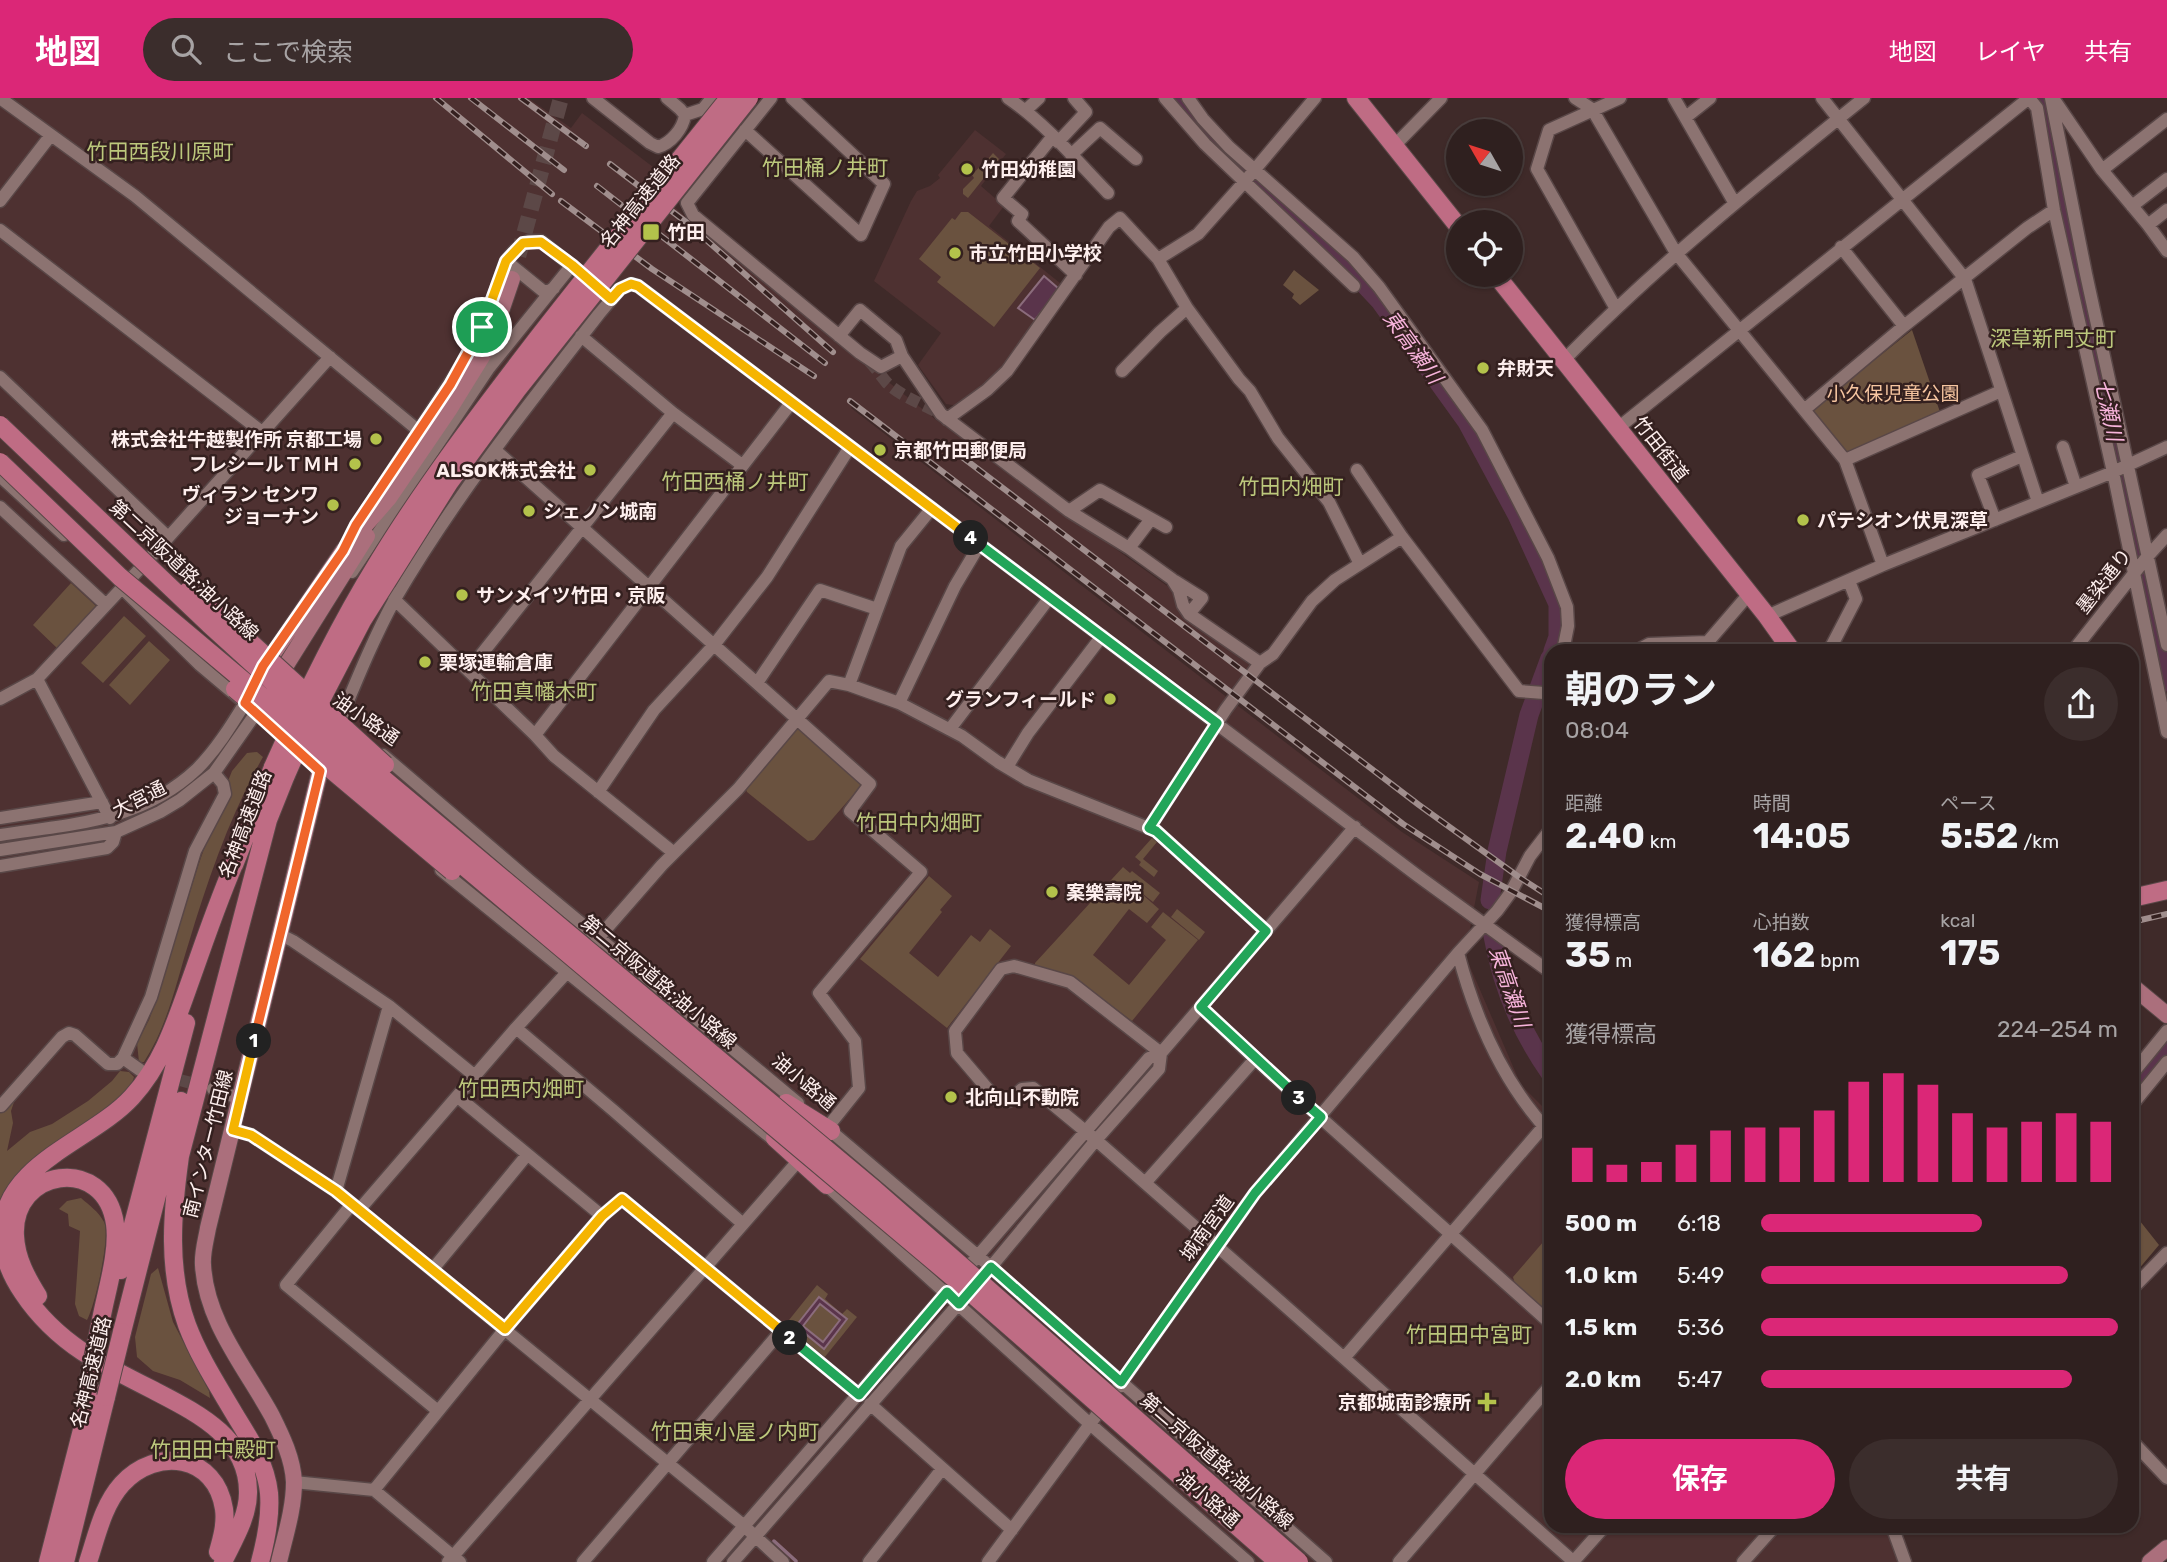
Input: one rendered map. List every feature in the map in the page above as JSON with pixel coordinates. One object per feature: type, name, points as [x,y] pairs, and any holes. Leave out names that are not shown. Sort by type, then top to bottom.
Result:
[{"type":"highway","name":"名神高速道路","points":[[110,1326],[231,925],[268,820],[279,771],[303,701],[377,563],[436,473],[562,307],[729,98]]},
{"type":"highway","name":"名神高速道路","points":[[110,1326],[184,1027],[237,855],[279,771],[315,711],[362,621],[449,483],[517,390],[749,98]]},
{"type":"highway","points":[[1356,98],[1446,211]]},
{"type":"highway","name":"竹田街道","points":[[1506,287],[1787,644]]},
{"type":"highway","name":"第二京阪道路;油小路線","points":[[0,425],[331,734],[875,1190],[1299,1562]]},
{"type":"highway","name":"第二京阪道路;油小路線","points":[[0,462],[121,582],[952,1276],[1278,1562]]},
{"type":"highway","points":[[143,559],[216,611],[439,815],[786,1103],[829,1129]]},
{"type":"highway","points":[[121,582],[193,652],[269,719],[699,1072],[827,1185]]},
{"type":"highway","points":[[260,1562],[269,1511],[266,1478],[254,1446],[208,1369],[187,1326],[176,1284],[173,1211],[180,1156],[268,820]]},
{"type":"highway","points":[[223,1562],[243,1517],[248,1495],[245,1472],[229,1440],[211,1422],[85,1353],[50,1326],[29,1302],[12,1275],[2,1237],[5,1213],[10,1200],[25,1179],[45,1161],[118,1111],[154,1069],[171,1035],[237,855]]},
{"type":"highway","points":[[2139,896],[2167,890]]},
{"type":"highway","points":[[48,1562],[95,1392],[110,1326],[115,1222],[102,1194],[87,1181],[68,1177],[48,1180],[31,1191],[16,1220],[15,1235],[22,1267],[38,1296],[60,1321],[85,1340],[217,1414],[251,1450],[266,1478]]},
{"type":"highway","name":"名神高速道路","points":[[65,1562],[95,1392]]},
{"type":"highway","points":[[88,1562],[103,1515],[115,1492],[142,1468],[151,1463],[168,1460],[196,1467],[213,1480],[218,1488],[225,1518],[216,1562]]},
{"type":"main road","points":[[251,708],[263,666],[343,551],[388,498],[449,410],[482,355],[512,279]]},
{"type":"main road","points":[[251,708],[278,679],[379,517],[388,498]]},
{"type":"main road","name":"油小路通","points":[[263,666],[292,693],[338,725]]},
{"type":"main road","name":"油小路通","points":[[251,708],[320,771]]},
{"type":"main road","name":"南インター竹田線","points":[[279,1562],[294,1482],[285,1444],[259,1393],[222,1332],[207,1292],[203,1265],[204,1249],[320,771],[338,725]]},
{"type":"main road","points":[[2139,992],[2167,1015]]},
{"type":"main road","points":[[2150,1562],[2167,1548]]},
{"type":"street","points":[[593,98],[658,147],[667,144],[684,123],[685,116],[667,98]]},
{"type":"street","points":[[685,116],[703,109],[712,98]]},
{"type":"street","points":[[771,98],[687,203],[692,215],[860,353],[881,367],[902,356]]},
{"type":"street","points":[[746,130],[860,235],[884,184],[792,98]]},
{"type":"street","points":[[1008,98],[1026,110],[1108,193]]},
{"type":"street","points":[[1026,110],[1039,98]]},
{"type":"street","points":[[1074,98],[1087,112],[1056,139],[1003,198],[1022,214],[1018,221],[1076,275]]},
{"type":"street","points":[[1165,98],[1205,144],[1329,234],[1370,277],[1482,430],[1548,558],[1567,607],[1568,626],[1564,644]]},
{"type":"street","points":[[1188,98],[1229,147],[1249,176],[1354,286]]},
{"type":"street","points":[[1158,259],[1198,234],[1315,98]]},
{"type":"street","points":[[1394,146],[1441,98]]},
{"type":"street","points":[[1574,98],[1592,109],[1676,253],[1845,460],[1884,565]]},
{"type":"street","points":[[1615,307],[1537,169],[1549,130],[1620,98]]},
{"type":"street","points":[[1674,98],[1734,202]]},
{"type":"street","points":[[1686,117],[1710,98]]},
{"type":"street","points":[[1822,98],[1965,279],[2038,502]]},
{"type":"street","points":[[1564,360],[1615,307],[1734,202],[1864,98]]},
{"type":"street","points":[[1618,428],[2029,98],[2037,108],[2054,211],[2167,645]]},
{"type":"street","points":[[2052,98],[2102,170],[2167,251]]},
{"type":"street","points":[[2052,98],[2120,469],[2135,573],[2167,732]]},
{"type":"street","points":[[0,99],[135,196],[419,431]]},
{"type":"street","points":[[2102,170],[2167,119]]},
{"type":"street","points":[[1071,155],[1100,128],[1136,159]]},
{"type":"street","points":[[0,201],[51,135]]},
{"type":"street","points":[[667,144],[708,177]]},
{"type":"street","points":[[2132,206],[2167,179]]},
{"type":"street","points":[[2148,225],[2167,210]]},
{"type":"street","points":[[1804,410],[1904,326],[2028,228],[2054,211]]},
{"type":"street","points":[[944,416],[987,390],[1007,371],[1109,227],[1120,218],[1158,259],[1187,308],[1250,391],[1278,438],[1329,502],[1360,564]]},
{"type":"street","points":[[0,230],[262,432]]},
{"type":"street","points":[[343,551],[356,525],[471,349],[488,313],[506,261],[519,246],[534,241],[544,243],[611,299]]},
{"type":"street","points":[[1841,247],[1904,326]]},
{"type":"street","points":[[506,261],[543,290],[554,288]]},
{"type":"street","points":[[334,590],[359,563],[489,368],[572,265]]},
{"type":"street","points":[[338,725],[374,640],[395,600],[464,492],[581,336],[620,289],[631,284],[638,286],[1468,913],[1544,967]]},
{"type":"street","points":[[1122,371],[1187,308]]},
{"type":"street","points":[[839,335],[860,310],[896,340],[902,356],[944,416],[1069,511],[1202,598],[1189,614]]},
{"type":"street","points":[[581,336],[673,413],[742,465]]},
{"type":"street","points":[[0,699],[37,679],[121,582],[168,537],[330,356]]},
{"type":"street","points":[[0,377],[168,537]]},
{"type":"street","points":[[1845,460],[2001,391]]},
{"type":"street","points":[[535,735],[791,403]]},
{"type":"street","points":[[470,670],[673,413]]},
{"type":"street","name":"油小路通","points":[[0,416],[143,559],[263,666]]},
{"type":"street","points":[[598,792],[654,710],[714,645],[767,577],[850,447]]},
{"type":"street","points":[[2063,447],[2076,487]]},
{"type":"street","points":[[1767,616],[2167,447]]},
{"type":"street","points":[[495,450],[870,784],[850,811],[922,872],[819,993],[855,1041],[859,1088],[829,1129]]},
{"type":"street","points":[[1995,520],[1978,475],[2022,456]]},
{"type":"street","points":[[1357,470],[1402,537],[1519,691],[1544,692]]},
{"type":"street","name":"油小路通","points":[[0,476],[121,582],[200,665],[251,708]]},
{"type":"street","points":[[1069,511],[1100,489],[1166,527]]},
{"type":"street","points":[[0,507],[104,604]]},
{"type":"street","points":[[849,685],[901,546],[932,508]]},
{"type":"street","points":[[1129,548],[1151,519]]},
{"type":"street","name":"墨染通り","points":[[2079,644],[2146,558],[2167,536]]},
{"type":"street","points":[[1149,828],[1217,723],[1260,663],[1273,654],[1312,601],[1335,580],[1402,537]]},
{"type":"street","points":[[900,703],[955,586],[980,544]]},
{"type":"street","points":[[359,563],[392,589],[395,600],[470,670],[554,756],[674,853]]},
{"type":"street","points":[[1171,579],[1189,614],[1260,663]]},
{"type":"street","points":[[1833,644],[1856,599],[1849,581]]},
{"type":"street","points":[[757,683],[820,590],[877,609]]},
{"type":"street","points":[[1706,644],[1749,594]]},
{"type":"street","points":[[950,729],[1050,597]]},
{"type":"street","points":[[1007,767],[1028,733],[1102,636]]},
{"type":"street","points":[[37,679],[110,818]]},
{"type":"street","points":[[438,1411],[286,1285],[458,1097],[516,1028],[674,853],[738,789],[829,681],[900,703],[950,729],[1028,780],[1156,831],[1266,931]]},
{"type":"street","name":"大宮通","points":[[0,850],[116,832],[160,812],[214,774],[251,708]]},
{"type":"street","name":"大宮通","points":[[0,835],[110,818],[133,810],[157,797],[198,768],[228,730],[251,708]]},
{"type":"street","name":"油小路通","points":[[338,725],[417,783],[598,938],[829,1129],[991,1267],[1326,1562]]},
{"type":"street","name":"油小路通","points":[[320,771],[799,1160],[1090,1424],[1248,1562]]},
{"type":"street","points":[[1,1106],[62,1037],[69,1033],[75,1035],[108,1064],[117,1064],[123,1058],[151,997],[195,851],[225,794],[223,784],[214,774]]},
{"type":"street","points":[[0,818],[102,802]]},
{"type":"street","points":[[713,1562],[1149,1058],[1161,1053],[1355,827]]},
{"type":"street","points":[[0,866],[107,848],[113,842],[116,832]]},
{"type":"street","name":"城南宮道","points":[[988,1562],[1121,1382],[1255,1193],[1458,953],[1497,911],[1544,838]]},
{"type":"street","points":[[279,934],[389,1006],[475,1076]]},
{"type":"street","points":[[1458,953],[1477,1016],[1519,1096],[1544,1125]]},
{"type":"street","points":[[1161,1053],[1070,982],[1014,966],[1001,969],[955,1031],[957,1053],[997,1100],[1009,1101],[1022,1089],[1034,1088],[1574,1562],[1599,1533]]},
{"type":"street","points":[[336,1191],[389,1006]]},
{"type":"street","points":[[1201,1007],[1255,1059],[1544,1318]]},
{"type":"street","points":[[516,1028],[743,1224]]},
{"type":"street","points":[[2139,1065],[2167,1031]]},
{"type":"street","points":[[733,1562],[991,1267],[1096,1140],[1159,1069],[1161,1053]]},
{"type":"street","points":[[123,1058],[140,1069]]},
{"type":"street","points":[[1145,1183],[1255,1059]]},
{"type":"street","points":[[2139,1096],[2167,1062]]},
{"type":"street","points":[[213,1089],[241,1099]]},
{"type":"street","points":[[458,1097],[602,1216]]},
{"type":"street","points":[[233,1130],[251,1135],[336,1191],[743,1525],[783,1562]]},
{"type":"street","points":[[1344,1358],[1451,1233],[1544,1132]]},
{"type":"street","points":[[432,1270],[527,1155]]},
{"type":"street","points":[[294,1482],[374,1490],[454,1560],[588,1400],[799,1160]]},
{"type":"street","points":[[374,1490],[505,1329],[602,1216],[622,1199],[859,1395]]},
{"type":"street","points":[[2139,1282],[2167,1254]]},
{"type":"street","points":[[583,1562],[782,1330]]},
{"type":"street","points":[[1399,1562],[1544,1393]]},
{"type":"street","points":[[870,1404],[1012,1530]]},
{"type":"street","points":[[2139,1448],[2167,1478]]},
{"type":"street","points":[[869,1562],[942,1469]]},
{"type":"street","points":[[1743,1562],[1769,1533]]},
{"type":"street","points":[[1895,1533],[1905,1562]]},
{"type":"street","points":[[1298,1537],[1321,1562]]},
{"type":"shaded area","points":[[0,98],[528,98],[571,128],[582,113],[657,170],[647,184],[764,283],[935,419],[1170,588],[1181,613],[1251,666],[1230,693],[854,404],[851,408],[1402,832],[1479,882],[1465,955],[1521,1085],[1544,1108],[1544,1533],[1901,1533],[1910,1562],[0,1562]]},
{"type":"shaded area","name":"市立竹田小学校","points":[[975,130],[1006,154],[981,186],[1004,206],[989,226],[1065,287],[1008,363],[959,406],[946,404],[918,365],[941,333],[874,281],[917,191],[940,178],[938,175]]},
{"type":"shaded area","points":[[1044,276],[1059,289],[1035,320],[1018,308]]},
{"type":"shaded area","points":[[819,1297],[847,1319],[824,1349],[796,1326]],"holes":[[[820,1304],[840,1320],[823,1342],[803,1326]]]},
{"type":"green space","points":[[993,153],[999,159],[968,198],[963,194],[963,189]]},
{"type":"green space","points":[[961,212],[968,212],[1040,268],[994,327],[937,282],[941,277],[919,259],[952,218],[955,220]]},
{"type":"green space","points":[[1294,270],[1319,290],[1300,305],[1292,298],[1294,294],[1283,285]]},
{"type":"green space","name":"小久保児童公園","points":[[1912,330],[1940,412],[1853,453],[1842,450],[1811,411]]},
{"type":"green space","points":[[71,583],[97,607],[58,649],[33,625]]},
{"type":"green space","points":[[124,616],[146,636],[103,683],[81,663]]},
{"type":"green space","points":[[149,641],[170,660],[130,705],[109,685]]},
{"type":"green space","points":[[801,729],[860,781],[860,787],[814,840],[808,841],[747,792],[745,787],[793,730]]},
{"type":"green space","points":[[257,752],[263,757],[221,848],[171,1004],[152,1048],[144,1062],[139,1062],[137,1043],[159,992],[228,781],[232,771],[247,753]]},
{"type":"green space","points":[[1152,838],[1157,842],[1143,859],[1158,871],[1154,877],[1139,865],[1141,862],[1135,857]]},
{"type":"green space","points":[[1123,867],[1160,893],[1153,902],[1128,882],[1159,909],[1147,923],[1129,909],[1093,955],[1129,985],[1166,940],[1151,927],[1163,912],[1198,940],[1132,1021],[1075,978],[1035,967],[1035,963]]},
{"type":"green space","points":[[929,876],[952,896],[909,953],[938,977],[971,935],[980,942],[990,929],[1011,946],[947,1028],[860,959]]},
{"type":"green space","points":[[1177,909],[1205,932],[1199,940],[1171,917]]},
{"type":"green space","points":[[120,1071],[129,1072],[134,1077],[131,1086],[91,1122],[32,1160],[0,1200],[0,1111],[10,1102],[14,1102],[7,1151],[30,1132],[52,1124],[88,1101]]},
{"type":"green space","points":[[81,1198],[99,1215],[106,1229],[101,1271],[87,1320],[79,1316],[75,1304],[80,1231],[69,1226],[68,1214],[59,1209],[67,1201]]},
{"type":"green space","points":[[2139,1220],[2159,1245],[2139,1269]]},
{"type":"green space","points":[[1544,1241],[1544,1310],[1515,1284],[1513,1277]]},
{"type":"green space","points":[[158,1268],[173,1322],[209,1391],[210,1398],[180,1380],[153,1371],[137,1357],[135,1337],[151,1274]]},
{"type":"green space","points":[[817,1285],[828,1294],[825,1299],[842,1314],[847,1309],[857,1317],[824,1358],[785,1325]]},
{"type":"waterway","name":"東高瀬川","points":[[1177,98],[1219,146],[1333,251],[1380,301],[1467,422],[1517,515],[1558,604],[1556,644]]},
{"type":"waterway","name":"七瀬川","points":[[2042,98],[2129,519],[2149,593],[2150,609],[2167,682]]},
{"type":"waterway","name":"東高瀬川","points":[[1490,900],[1497,851],[1529,715],[1544,674]]},
{"type":"waterway","name":"東高瀬川","points":[[1493,936],[1514,1008],[1544,1063]]},
{"type":"waterway","name":"七瀬川","points":[[2139,1084],[2167,1048]]},
{"type":"waterway","points":[[774,1541],[796,1561]]},
{"type":"tunnel","points":[[512,279],[561,98]]},
{"type":"tunnel","points":[[869,361],[893,388],[941,414]]},
{"type":"tunnel","points":[[146,1071],[206,1087]]},
{"type":"railway","points":[[436,98],[552,194]]},
{"type":"railway","points":[[471,98],[564,170]]},
{"type":"railway","points":[[521,98],[586,146]]},
{"type":"railway","points":[[610,164],[686,222],[833,352]]},
{"type":"railway","points":[[597,186],[825,363]]},
{"type":"railway","points":[[561,201],[652,269],[814,376]]},
{"type":"railway","points":[[850,401],[1403,824],[1480,874],[1544,908]]},
{"type":"railway","points":[[945,444],[1419,805],[1544,893]]},
{"type":"railway","points":[[2139,920],[2167,914]]},
{"type":"place","name":"竹田幼稚園","points":[[967,169]]},
{"type":"place","name":"竹田","points":[[651,232]]},
{"type":"place","name":"市立竹田小学校","points":[[955,253]]},
{"type":"place","name":"弁財天","points":[[1483,368]]},
{"type":"place","name":"株式会社牛越製作所 京都工場","points":[[376,439]]},
{"type":"place","name":"京都竹田郵便局","points":[[880,450]]},
{"type":"place","name":"フレシールＴＭＨ","points":[[355,464]]},
{"type":"place","name":"ALSOK株式会社","points":[[590,470]]},
{"type":"place","name":"ヴィラン センワ ジョーナン","points":[[333,505]]},
{"type":"place","name":"シェノン城南","points":[[529,511]]},
{"type":"place","name":"パテシオン伏見深草","points":[[1803,520]]},
{"type":"place","name":"サンメイツ竹田・京阪","points":[[462,595]]},
{"type":"place","name":"栗塚運輸倉庫","points":[[425,662]]},
{"type":"place","name":"グランフィールド","points":[[1110,699]]},
{"type":"place","name":"案樂壽院","points":[[1052,892]]},
{"type":"place","name":"北向山不動院","points":[[951,1097]]},
{"type":"place","name":"京都城南診療所","points":[[1487,1402]]},
{"type":"district","name":"竹田西段川原町","points":[[160,151]]},
{"type":"district","name":"竹田桶ノ井町","points":[[825,167]]},
{"type":"district","name":"深草新門丈町","points":[[2053,338]]},
{"type":"district","name":"竹田西桶ノ井町","points":[[735,481]]},
{"type":"district","name":"竹田内畑町","points":[[1291,486]]},
{"type":"district","name":"竹田真幡木町","points":[[534,691]]},
{"type":"district","name":"竹田中内畑町","points":[[919,822]]},
{"type":"district","name":"竹田西内畑町","points":[[521,1088]]},
{"type":"district","name":"竹田田中宮町","points":[[1469,1334]]},
{"type":"district","name":"竹田東小屋ノ内町","points":[[735,1431]]},
{"type":"district","name":"竹田田中殿町","points":[[213,1449]]},
{"type":"route","points":[[523,243],[544,243],[611,299],[620,289],[631,284],[638,286],[1217,723],[1149,828],[1156,831],[1266,931],[1201,1007],[1321,1117],[1255,1193],[1121,1382],[991,1267],[959,1304],[947,1292],[859,1395],[622,1199],[602,1216],[505,1329],[336,1191],[251,1135],[233,1130],[320,771],[245,703],[263,666],[343,551],[386,478],[450,385],[482,327],[506,261],[523,243]]}]
